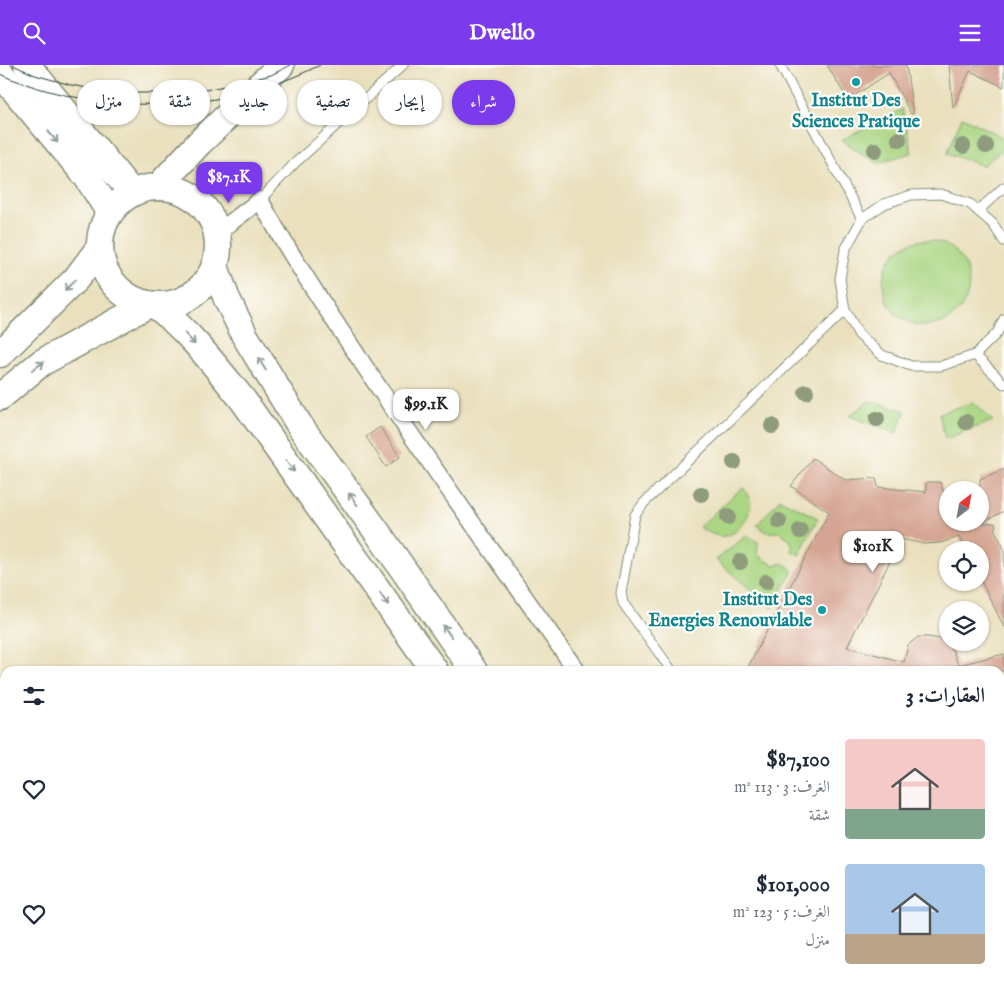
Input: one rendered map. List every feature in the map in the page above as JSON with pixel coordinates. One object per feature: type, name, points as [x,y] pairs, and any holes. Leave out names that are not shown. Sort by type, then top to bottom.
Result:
[{"type":"main road","points":[[27,65],[132,193]]},
{"type":"main road","points":[[158,187],[199,143],[281,65]]},
{"type":"main road","points":[[0,73],[87,177],[110,213]]},
{"type":"main road","points":[[192,197],[199,143]]},
{"type":"main road","points":[[0,397],[41,363],[152,305],[170,304],[185,299],[198,291],[208,280],[215,266],[218,244],[217,233],[210,216],[192,197],[175,189],[158,187],[132,193],[124,199],[110,213],[101,235],[102,260],[107,273],[114,284],[124,293],[136,300],[152,305],[166,313],[211,361],[242,400],[431,666]]},
{"type":"main road","points":[[0,354],[76,279],[100,247]]},
{"type":"main road","points":[[215,266],[226,297],[245,336],[300,426],[380,536],[471,666]]},
{"type":"street","points":[[217,233],[260,200],[297,266],[425,457],[573,666]]},
{"type":"lane","points":[[260,200],[294,165],[404,65]]},
{"type":"lane","points":[[780,65],[862,219]]},
{"type":"lane","points":[[978,211],[1004,187]]},
{"type":"lane","points":[[1004,240],[993,224],[970,204],[941,194],[911,195],[884,204],[862,219],[845,250],[840,279],[845,309],[859,335],[882,355],[910,366],[941,366],[975,355],[996,333],[1004,319]]},
{"type":"lane","points":[[668,666],[623,603],[621,593],[635,515],[644,503],[845,309]]},
{"type":"lane","points":[[996,333],[1004,341]]},
{"type":"lane","points":[[975,355],[1004,384]]},
{"type":"green space","points":[[902,109],[912,153],[876,163],[842,140]]},
{"type":"green space","points":[[962,117],[1004,138],[1004,148],[983,166],[947,153]]},
{"type":"green space","points":[[926,240],[942,243],[950,247],[962,259],[966,267],[969,283],[966,299],[962,307],[950,319],[942,323],[926,326],[910,323],[902,319],[890,307],[886,299],[883,283],[886,267],[890,259],[902,247],[910,243]]},
{"type":"green space","points":[[869,401],[906,411],[896,433],[849,416]]},
{"type":"green space","points":[[974,402],[993,421],[945,439],[939,413]]},
{"type":"green space","points":[[743,487],[750,506],[744,523],[736,531],[725,536],[719,536],[699,527]]},
{"type":"green space","points":[[780,499],[818,518],[799,555],[792,551],[792,544],[787,537],[779,532],[767,532],[757,525]]},
{"type":"green space","points":[[746,536],[758,542],[757,554],[765,560],[775,565],[784,563],[793,571],[772,608],[716,560]]},
{"type":"building","points":[[827,65],[906,65],[913,114],[911,114],[889,73],[848,100]]},
{"type":"building","points":[[949,65],[1004,65],[1004,87],[970,71],[953,108]]},
{"type":"building","points":[[380,427],[400,457],[386,467],[366,437]]},
{"type":"building","name":"Institut Des Energies Renouvlable","points":[[813,458],[845,480],[876,478],[878,487],[926,492],[926,482],[939,482],[939,531],[989,531],[989,523],[995,523],[996,527],[994,528],[1004,548],[1004,627],[986,591],[989,591],[989,541],[961,541],[959,537],[939,541],[939,543],[924,544],[901,539],[847,647],[904,662],[908,645],[918,637],[928,637],[939,639],[939,651],[953,651],[958,665],[1004,654],[1004,666],[749,666],[829,512],[791,486]]},
{"type":"building","name":"Institut Des Energies Renouvlable","points":[[1004,469],[1004,511],[989,519],[989,481],[980,481],[980,479]]},
{"type":"tram line","points":[[13,65],[35,75],[71,85],[114,93],[160,93],[205,90],[271,75],[291,65]]},
{"type":"tram line","points":[[0,74],[10,79],[65,95],[101,101],[139,104],[176,103],[214,99],[250,91],[286,80],[320,65]]},
{"type":"place","name":"Institut Des Sciences Pratique","points":[[856,82]]},
{"type":"place","name":"Institut Des Energies Renouvlable","points":[[822,610]]}]
